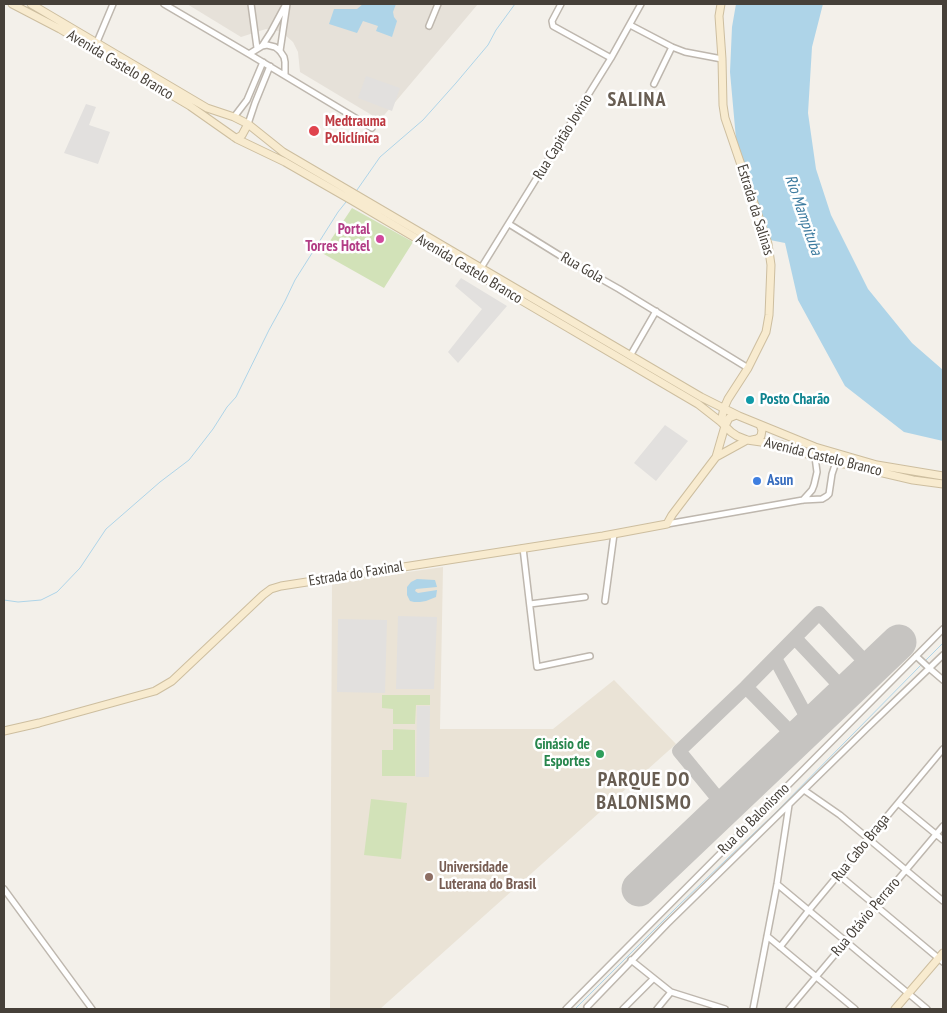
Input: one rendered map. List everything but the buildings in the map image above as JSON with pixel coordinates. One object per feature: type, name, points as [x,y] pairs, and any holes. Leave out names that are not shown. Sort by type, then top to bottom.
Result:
[{"type":"main road","name":"Avenida Castelo Branco","points":[[12,4],[190,106],[234,137],[285,162],[353,200],[698,404],[731,432],[749,440],[782,445],[815,457],[914,480],[943,484]]},
{"type":"main road","name":"Avenida Castelo Branco","points":[[31,4],[208,108],[248,124],[283,152],[681,386],[760,425],[815,447],[877,465],[943,476]]},
{"type":"main road","name":"Estrada da Salinas","points":[[716,457],[723,424],[724,408],[748,368],[766,332],[771,265],[768,244],[725,118],[719,16],[721,4]]},
{"type":"main road","points":[[227,132],[226,126],[234,117]]},
{"type":"main road","points":[[234,137],[237,138],[242,135],[248,124]]},
{"type":"main road","points":[[723,424],[736,414]]},
{"type":"main road","points":[[667,524],[716,457],[749,440],[757,439],[762,430],[760,425]]},
{"type":"main road","name":"Estrada do Faxinal","points":[[4,731],[146,694],[164,687],[263,594],[281,586],[667,524]]},
{"type":"main road","points":[[896,1009],[942,957]]},
{"type":"street","points":[[97,42],[113,4]]},
{"type":"street","points":[[164,4],[372,128]]},
{"type":"street","points":[[252,4],[260,47]]},
{"type":"street","points":[[249,54],[260,47],[272,32],[287,4]]},
{"type":"street","points":[[285,75],[285,62],[280,51],[287,4]]},
{"type":"street","points":[[430,26],[438,4]]},
{"type":"street","points":[[561,4],[552,21],[552,26],[611,58]]},
{"type":"street","name":"Rua Capitão Jovino","points":[[481,268],[611,58],[630,25],[639,4]]},
{"type":"street","points":[[630,25],[685,52],[722,59]]},
{"type":"street","points":[[260,47],[267,46],[280,51]]},
{"type":"street","points":[[654,84],[672,47]]},
{"type":"street","points":[[234,117],[247,100],[263,62]]},
{"type":"street","points":[[248,124],[270,66]]},
{"type":"street","points":[[247,100],[255,103]]},
{"type":"street","name":"Rua Gola","points":[[509,224],[748,368]]},
{"type":"street","points":[[630,356],[656,312]]},
{"type":"street","points":[[803,500],[814,485],[817,472],[815,457]]},
{"type":"street","points":[[667,524],[803,500],[822,500],[828,496],[836,462]]},
{"type":"street","points":[[605,601],[614,534]]},
{"type":"street","points":[[523,548],[537,666],[590,656]]},
{"type":"street","points":[[530,604],[585,597]]},
{"type":"street","name":"Rua do Balonismo","points":[[566,1009],[918,657],[943,629]]},
{"type":"street","name":"Rua do Balonismo","points":[[587,1007],[631,960],[943,654]]},
{"type":"street","points":[[918,657],[943,680]]},
{"type":"street","name":"Rua Cabo Braga","points":[[780,947],[943,749]]},
{"type":"street","points":[[804,790],[868,838],[943,901]]},
{"type":"street","points":[[898,803],[943,840]]},
{"type":"street","points":[[753,1009],[777,884],[789,805]]},
{"type":"street","name":"Rua Otávio Perraro","points":[[789,1009],[943,826]]},
{"type":"street","points":[[839,875],[942,957]]},
{"type":"street","points":[[777,884],[927,1009]]},
{"type":"street","points":[[4,889],[92,1009]]},
{"type":"street","points":[[766,936],[855,1009]]},
{"type":"street","points":[[631,960],[671,992],[713,1008],[725,1009]]},
{"type":"street","points":[[623,1009],[654,979]]},
{"type":"street","points":[[657,1009],[671,992]]},
{"type":"shaded area","points":[[187,4],[478,4],[380,120],[300,72],[298,52],[293,42],[285,35],[278,31],[266,29],[241,37]]},
{"type":"shaded area","points":[[366,76],[400,88],[392,111],[358,98]]},
{"type":"shaded area","points":[[86,104],[96,107],[89,125],[110,132],[98,164],[64,153]]},
{"type":"shaded area","points":[[461,278],[507,306],[458,363],[448,352],[482,309],[455,286]]},
{"type":"shaded area","points":[[665,425],[688,441],[656,481],[634,463]]},
{"type":"shaded area","name":"Universidade Luterana do Brasil","points":[[443,567],[440,729],[553,729],[614,680],[676,744],[380,1009],[330,1009],[332,583]]},
{"type":"shaded area","points":[[398,616],[437,617],[434,689],[396,689]]},
{"type":"shaded area","points":[[338,619],[387,620],[385,693],[337,692]]},
{"type":"shaded area","points":[[417,706],[430,706],[429,777],[416,777]]},
{"type":"green space","points":[[352,208],[413,242],[384,288],[322,253]]},
{"type":"green space","points":[[382,695],[430,695],[430,705],[416,705],[415,724],[393,724],[393,709],[382,708]]},
{"type":"green space","points":[[393,729],[415,730],[415,776],[382,776],[382,750],[393,750]]},
{"type":"green space","points":[[371,799],[407,803],[401,859],[364,855]]},
{"type":"water","points":[[363,4],[396,4],[393,12],[397,21],[392,37],[376,31],[378,26],[363,21],[357,33],[329,24],[334,9],[357,9]]},
{"type":"water","name":"Rio Mampituba","points":[[736,4],[823,4],[812,47],[808,113],[816,169],[831,215],[868,289],[912,343],[943,370],[943,441],[904,432],[845,386],[798,300],[785,243],[770,240],[736,139],[730,72],[732,27]]},
{"type":"water","points":[[417,579],[435,580],[437,587],[416,589],[415,591],[418,593],[437,590],[436,597],[420,602],[410,601],[407,595],[407,587]]},
{"type":"waterway","points":[[357,190],[380,157],[423,120],[456,83],[488,45],[496,30],[515,4]]},
{"type":"waterway","points":[[4,600],[18,602],[41,600],[57,592],[80,568],[106,529],[160,482],[189,460],[236,397],[295,280],[346,202]]},
{"type":"waterway","points":[[925,661],[943,643]]},
{"type":"waterway","points":[[575,1009],[774,814],[922,664]]},
{"type":"taxiway","points":[[725,807],[679,751],[819,613],[871,668]]},
{"type":"taxiway","points":[[795,638],[846,692]]},
{"type":"taxiway","points":[[775,658],[811,725]]},
{"type":"taxiway","points":[[746,687],[797,739]]},
{"type":"runway","points":[[639,889],[899,642]]},
{"type":"place","name":"Medtrauma Policlínica","points":[[314,131]]},
{"type":"place","name":"Portal Torres Hotel","points":[[380,239]]},
{"type":"place","name":"Posto Charão","points":[[750,400]]},
{"type":"place","name":"Asun","points":[[757,481]]},
{"type":"place","name":"Ginásio de Esportes","points":[[600,754]]},
{"type":"place","name":"Universidade Luterana do Brasil","points":[[429,877]]},
{"type":"district","name":"SALINA","points":[[637,100]]},
{"type":"district","name":"PARQUE DO BALONISMO","points":[[644,792]]}]
